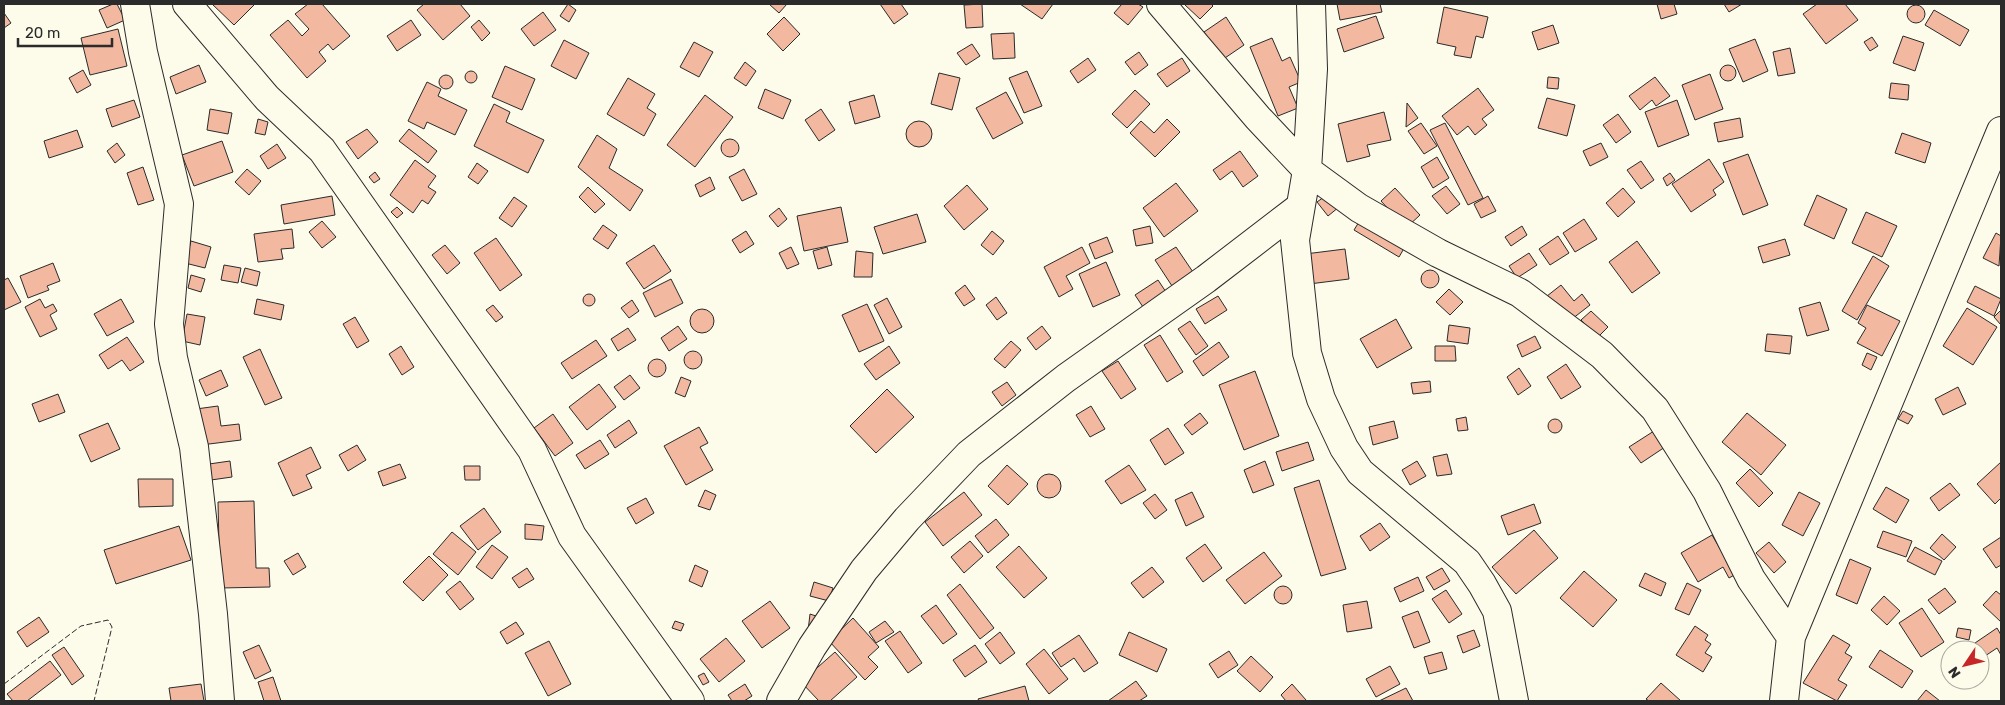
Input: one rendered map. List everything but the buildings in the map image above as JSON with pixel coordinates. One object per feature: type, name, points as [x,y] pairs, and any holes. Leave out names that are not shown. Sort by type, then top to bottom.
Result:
[{"type":"street","points":[[135,4],[143,52],[179,204],[169,324],[173,358],[194,446],[213,614],[220,701]]},
{"type":"street","points":[[187,4],[266,98],[322,150],[532,450],[572,536],[690,701]]},
{"type":"street","points":[[1161,4],[1258,118],[1307,170],[1360,208],[1414,239],[1520,293],[1602,355],[1655,409],[1707,491],[1751,580],[1791,637]]},
{"type":"street","points":[[1311,4],[1313,70],[1307,170],[1295,240],[1307,353],[1321,399],[1344,448],[1360,472],[1467,562],[1482,584],[1497,611],[1514,701]]},
{"type":"street","points":[[1784,701],[1791,637],[2001,131]]},
{"type":"street","points":[[781,701],[812,647],[864,570],[907,519],[969,454],[1066,378],[1206,279],[1300,207]]},
{"type":"fence","points":[[4,684],[81,626],[108,620],[112,627],[94,701]]}]
